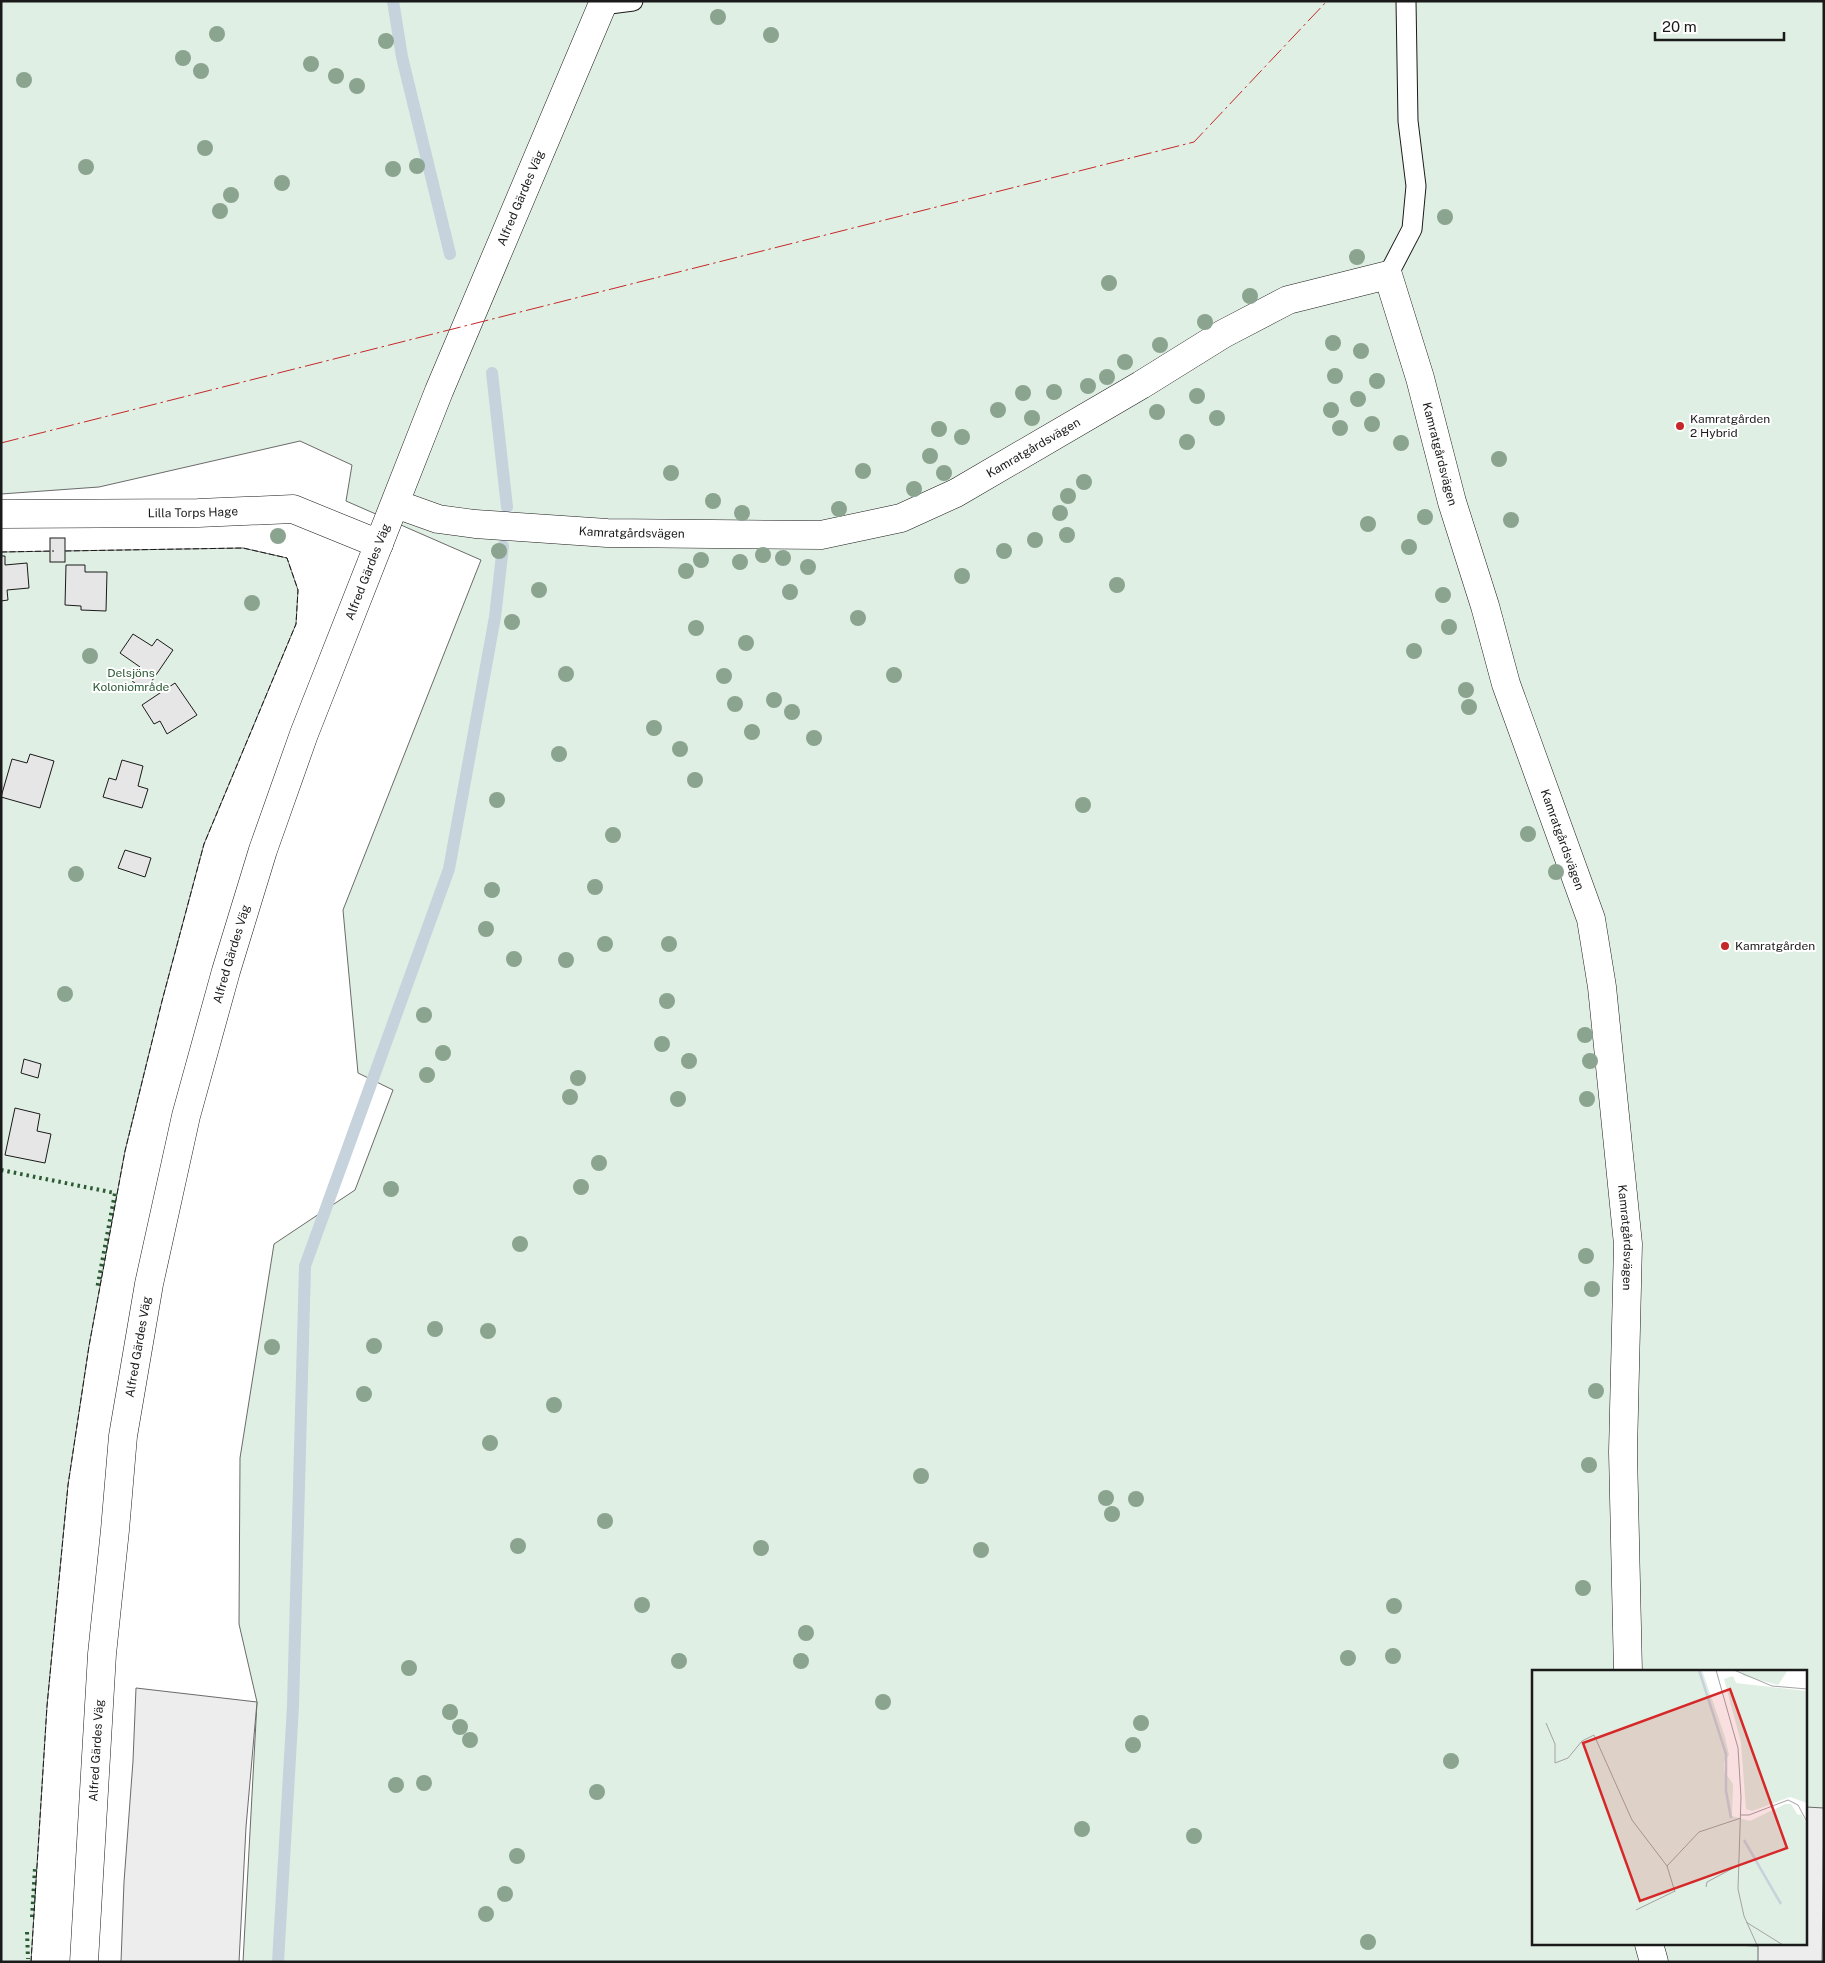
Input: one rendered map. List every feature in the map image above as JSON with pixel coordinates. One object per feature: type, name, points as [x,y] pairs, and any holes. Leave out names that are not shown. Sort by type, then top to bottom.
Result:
[{"type":"street","name":"Alfred Gärdes Väg","points":[[84,1962],[102,1654],[123,1436],[149,1284],[186,1116],[226,971],[263,850],[304,734],[357,604],[439,390],[603,3]]},
{"type":"street","name":"Kamratgårdsvägen","points":[[396,504],[438,519],[475,524],[607,533],[821,535],[901,518],[956,493],[1223,334],[1288,300],[1388,274],[1420,378],[1452,502],[1486,606],[1506,684],[1591,919],[1602,987],[1628,1244],[1622,1452],[1628,1670]]},
{"type":"street","name":"Lilla Torps Hage","points":[[1,514],[198,513],[293,509],[379,544]]},
{"type":"street","points":[[1650,1946],[1654,1962]]},
{"type":"lane","points":[[603,3],[633,1]]},
{"type":"lane","points":[[1388,274],[1412,229],[1416,186],[1408,121],[1406,1]]},
{"type":"green space","points":[[1,1],[1824,1],[1824,1962],[243,1962],[257,1702],[239,1624],[240,1458],[274,1244],[355,1190],[393,1090],[358,1073],[343,910],[481,560],[346,501],[352,465],[300,441],[99,487],[1,494]]},
{"type":"green space","name":"Delsjöns Koloniområde","points":[[243,548],[287,558],[298,590],[296,624],[204,844],[162,1001],[125,1151],[89,1346],[68,1485],[47,1706],[31,1962],[1,1962],[1,552]]},
{"type":"shaded area","points":[[136,1688],[257,1702],[246,1827],[239,1962],[121,1962]]},
{"type":"shaded area","points":[[1808,1807],[1824,1808],[1822,1962],[1758,1962],[1758,1946],[1808,1946]]},
{"type":"building","points":[[50,538],[65,538],[65,562],[50,562]]},
{"type":"building","points":[[1,556],[5,556],[5,565],[27,563],[29,588],[7,590],[8,600],[1,601]]},
{"type":"building","points":[[66,565],[85,565],[85,572],[107,572],[106,611],[81,610],[81,606],[65,605]]},
{"type":"building","points":[[133,634],[152,646],[157,639],[173,650],[145,691],[131,680],[140,667],[120,653]]},
{"type":"building","points":[[175,683],[197,715],[167,734],[160,721],[154,724],[142,705]]},
{"type":"building","points":[[30,754],[54,761],[40,808],[1,797],[12,759],[27,763]]},
{"type":"building","points":[[122,760],[143,766],[138,786],[148,789],[142,808],[103,797],[109,778],[116,780]]},
{"type":"building","points":[[125,850],[151,858],[145,877],[118,868]]},
{"type":"building","points":[[24,1059],[41,1064],[38,1078],[21,1073]]},
{"type":"building","points":[[15,1108],[40,1114],[37,1131],[51,1134],[45,1163],[5,1155]]},
{"type":"waterway","points":[[393,1],[402,57],[450,254]]},
{"type":"waterway","points":[[492,373],[507,507]]},
{"type":"waterway","points":[[278,1962],[293,1706],[305,1266],[449,869],[495,617],[503,546]]},
{"type":"hedge","points":[[1,1170],[115,1193],[97,1289]]},
{"type":"hedge","points":[[32,1917],[35,1868]]},
{"type":"hedge","points":[[27,1932],[28,1959]]},
{"type":"fence","points":[[31,1962],[47,1706],[68,1485],[89,1346],[125,1151],[162,1001],[204,844],[296,624],[298,590],[287,558],[243,548],[64,551]]},
{"type":"fence","points":[[1,552],[54,551]]},
{"type":"power","points":[[1,443],[1194,142],[1327,1]]},
{"type":"place","name":"Kamratgården 2 Hybrid","points":[[1680,426]]},
{"type":"place","name":"Kamratgården","points":[[1725,946]]}]
